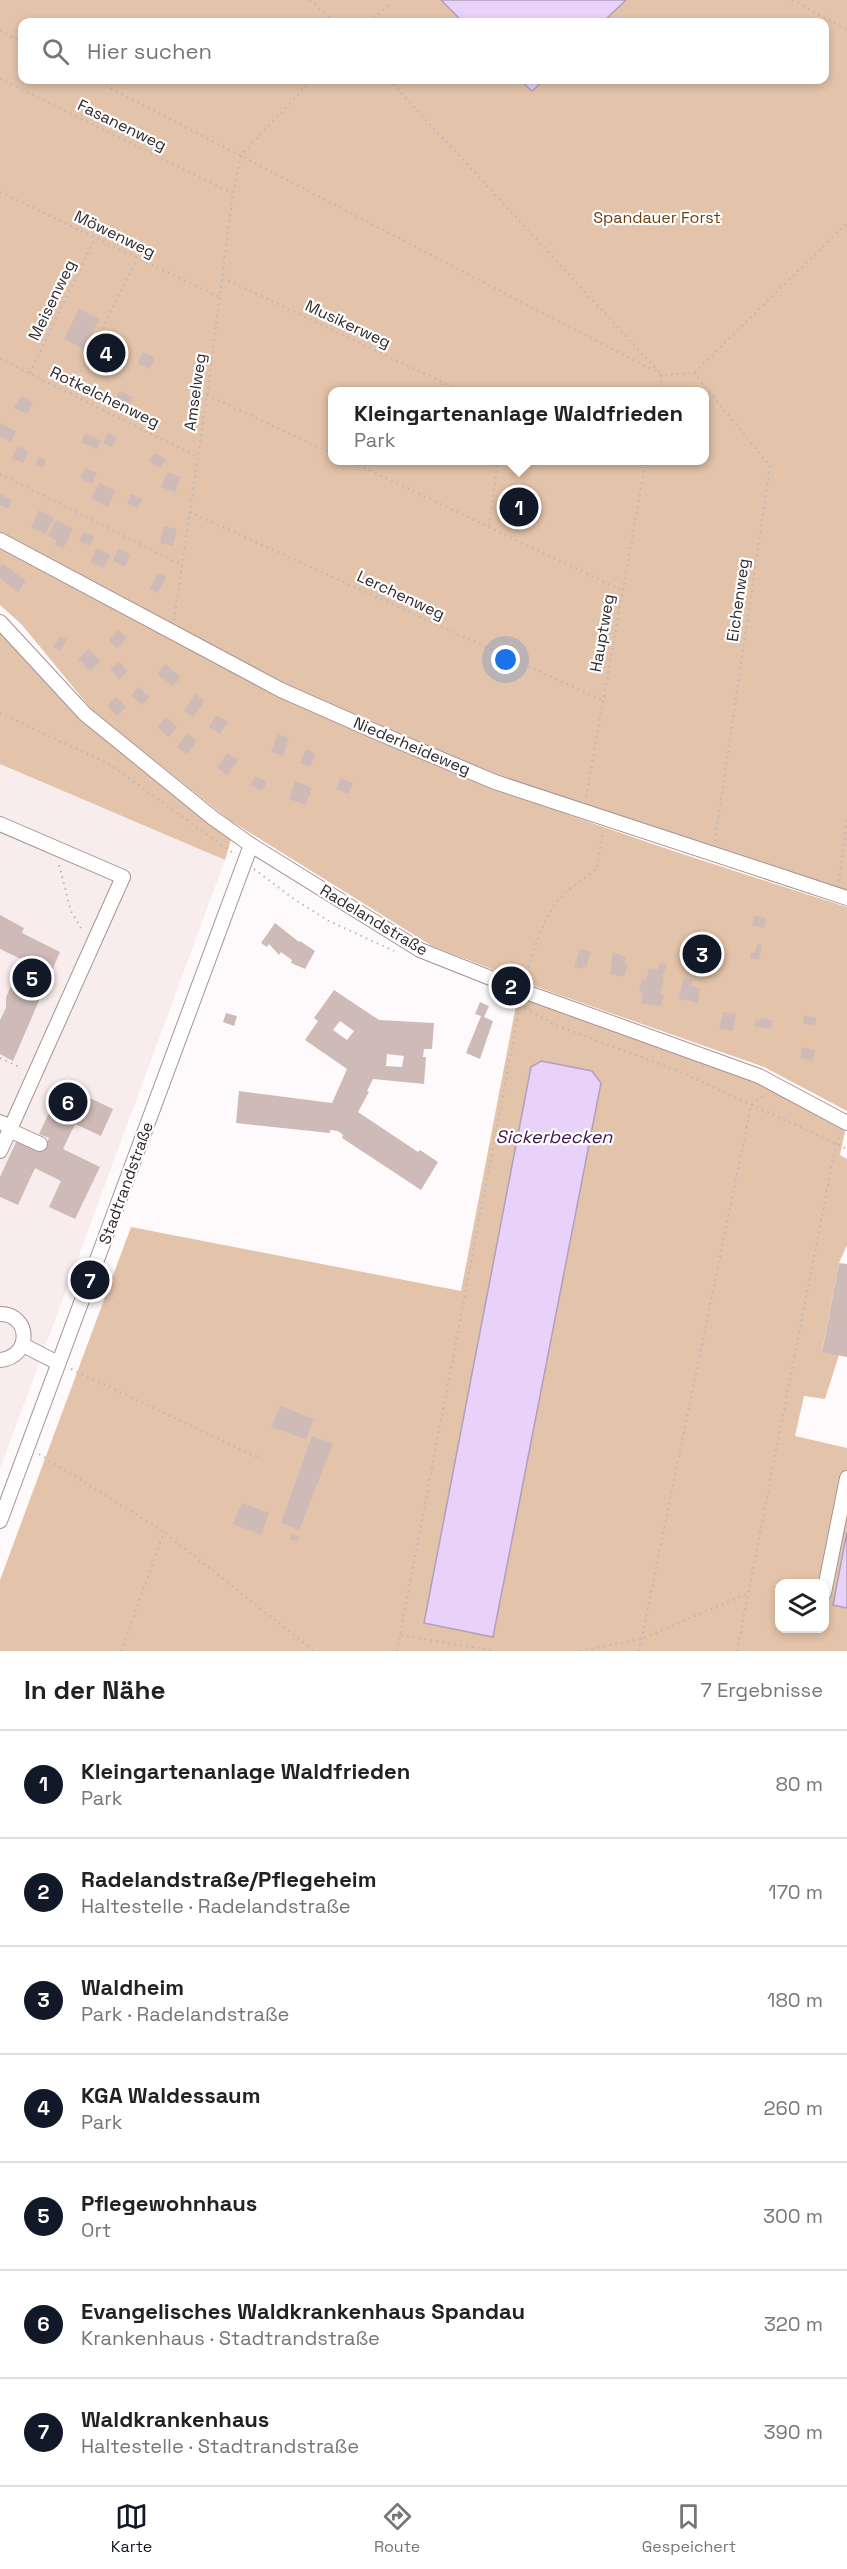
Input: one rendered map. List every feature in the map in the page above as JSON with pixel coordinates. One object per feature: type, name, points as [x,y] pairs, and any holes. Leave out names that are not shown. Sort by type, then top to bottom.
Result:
[{"type":"street","name":"Niederheideweg","points":[[0,540],[281,690],[374,731],[495,782],[842,896]]},
{"type":"street","name":"Radelandstraße","points":[[0,622],[85,714],[168,782],[251,845],[420,950],[523,991],[759,1076],[846,1122]]},
{"type":"street","points":[[0,824],[123,877],[35,1075],[7,1126],[0,1151]]},
{"type":"street","name":"Stadtrandstraße","points":[[0,1521],[251,845]]},
{"type":"street","points":[[7,1126],[40,1144]]},
{"type":"street","points":[[0,1314],[12,1317],[18,1322],[24,1335],[23,1345],[15,1355],[0,1360]]},
{"type":"street","points":[[23,1345],[58,1363]]},
{"type":"street","points":[[828,1579],[847,1478]]},
{"type":"path","points":[[310,0],[330,18]]},
{"type":"path","points":[[792,0],[825,18]]},
{"type":"path","points":[[373,18],[390,3]]},
{"type":"path","points":[[829,20],[847,30]]},
{"type":"path","points":[[0,31],[18,40]]},
{"type":"path","name":"Fasanenweg","points":[[0,79],[233,193]]},
{"type":"path","points":[[103,84],[662,375],[694,373],[847,223]]},
{"type":"path","points":[[240,155],[308,84]]},
{"type":"path","points":[[393,84],[662,375]]},
{"type":"path","name":"Amselweg","points":[[173,632],[240,155]]},
{"type":"path","name":"Möwenweg","points":[[0,192],[220,297]]},
{"type":"path","name":"Meisenweg","points":[[29,373],[95,238]]},
{"type":"path","points":[[70,393],[137,258]]},
{"type":"path","name":"Musikerweg","points":[[223,278],[452,387]]},
{"type":"path","name":"Rotkelchenweg","points":[[0,359],[198,457]]},
{"type":"path","name":"Eichenweg","points":[[694,373],[705,387]]},
{"type":"path","points":[[660,387],[662,375]]},
{"type":"path","name":"Eichenweg","points":[[709,391],[770,466],[713,855]]},
{"type":"path","points":[[207,395],[328,451]]},
{"type":"path","points":[[359,465],[621,591]]},
{"type":"path","points":[[489,526],[497,465]]},
{"type":"path","name":"Hauptweg","points":[[583,811],[645,465]]},
{"type":"path","points":[[0,474],[182,565]]},
{"type":"path","name":"Lerchenweg","points":[[190,512],[602,700]]},
{"type":"path","points":[[397,1651],[523,991],[532,954],[548,918],[564,894],[597,868],[602,846],[604,818]]},
{"type":"path","points":[[842,896],[847,818]]},
{"type":"path","points":[[56,847],[71,911],[84,934]]},
{"type":"path","points":[[0,1058],[35,1075]]},
{"type":"path","points":[[639,1651],[751,1106],[773,1083]]},
{"type":"path","points":[[737,1651],[836,1144],[846,1122]]},
{"type":"path","points":[[58,1363],[261,1459]]},
{"type":"path","points":[[27,1447],[164,1532],[314,1651]]},
{"type":"path","points":[[121,1651],[164,1532]]},
{"type":"path","points":[[580,1651],[641,1639],[749,1593]]},
{"type":"path","points":[[400,1635],[495,1651]]},
{"type":"shaded area","points":[[0,764],[225,860],[0,1469]]},
{"type":"green space","name":"Spandauer Forst","points":[[0,0],[441,0],[459,18],[18,18],[18,84],[524,84],[532,91],[540,84],[829,84],[829,18],[607,18],[626,0],[847,0],[847,897],[375,738],[550,808],[847,907],[847,1111],[764,1067],[548,991],[432,946],[228,819],[92,710],[22,625],[0,605]]},
{"type":"green space","points":[[0,622],[85,714],[233,833],[225,860],[0,764]]},
{"type":"green space","points":[[518,995],[757,1080],[846,1127],[840,1155],[847,1159],[847,1245],[839,1263],[822,1351],[839,1355],[825,1399],[804,1396],[795,1436],[847,1448],[847,1532],[833,1604],[847,1608],[847,1651],[0,1651],[0,1580],[131,1227],[461,1291]],"holes":[[[541,1061],[592,1071],[601,1083]]]},
{"type":"water","points":[[441,0],[626,0],[607,18],[459,18]]},
{"type":"water","points":[[524,84],[540,84],[532,91]]},
{"type":"water","name":"Sickerbecken","points":[[541,1061],[592,1071],[601,1083],[493,1637],[424,1623],[531,1067]]},
{"type":"water","points":[[847,1532],[847,1608],[833,1605]]},
{"type":"building","points":[[79,309],[99,319],[84,349],[64,339]]},
{"type":"building","points":[[143,352],[155,358],[150,369],[137,363]]},
{"type":"building","points":[[120,391],[133,397],[127,409],[114,403]]},
{"type":"building","points":[[21,396],[33,402],[27,414],[14,408]]},
{"type":"building","points":[[0,423],[16,431],[11,442],[0,436]]},
{"type":"building","points":[[85,433],[101,441],[97,449],[81,442]]},
{"type":"building","points":[[108,433],[117,438],[112,447],[103,443]]},
{"type":"building","points":[[18,446],[28,451],[23,463],[12,458]]},
{"type":"building","points":[[154,453],[166,459],[161,468],[149,462]]},
{"type":"building","points":[[39,457],[46,460],[43,468],[36,464]]},
{"type":"building","points":[[85,468],[97,473],[92,484],[80,478]]},
{"type":"building","points":[[167,472],[181,477],[175,492],[161,487]]},
{"type":"building","points":[[99,483],[115,491],[108,507],[91,498]]},
{"type":"building","points":[[0,494],[12,500],[8,509],[0,505]]},
{"type":"building","points":[[131,494],[142,499],[138,508],[127,503]]},
{"type":"building","points":[[39,510],[54,518],[45,534],[31,527]]},
{"type":"building","points":[[56,520],[73,529],[63,549],[55,545],[57,541],[48,536]]},
{"type":"building","points":[[164,526],[177,529],[173,546],[160,543]]},
{"type":"building","points":[[84,532],[94,537],[90,546],[79,541]]},
{"type":"building","points":[[97,548],[110,555],[104,568],[90,562]]},
{"type":"building","points":[[118,549],[130,554],[125,567],[113,561]]},
{"type":"building","points":[[3,564],[26,581],[18,592],[0,578],[0,567]]},
{"type":"building","points":[[158,573],[166,577],[158,593],[150,589]]},
{"type":"building","points":[[118,630],[127,638],[117,648],[109,640]]},
{"type":"building","points":[[61,636],[67,640],[60,651],[53,646]]},
{"type":"building","points":[[89,649],[101,661],[90,671],[78,659]]},
{"type":"building","points":[[119,662],[128,671],[119,679],[110,669]]},
{"type":"building","points":[[165,664],[181,677],[173,686],[157,674]]},
{"type":"building","points":[[138,687],[150,697],[142,705],[131,695]]},
{"type":"building","points":[[195,694],[205,701],[193,717],[184,711]]},
{"type":"building","points":[[116,697],[126,707],[117,716],[107,706]]},
{"type":"building","points":[[216,715],[228,722],[220,734],[209,727]]},
{"type":"building","points":[[166,717],[177,727],[169,737],[157,727]]},
{"type":"building","points":[[187,733],[197,741],[187,754],[177,747]]},
{"type":"building","points":[[278,734],[289,738],[283,756],[271,752]]},
{"type":"building","points":[[306,749],[316,754],[310,767],[300,763]]},
{"type":"building","points":[[227,753],[238,760],[227,775],[217,768]]},
{"type":"building","points":[[255,776],[267,782],[262,791],[250,785]]},
{"type":"building","points":[[341,778],[353,783],[348,794],[336,789]]},
{"type":"building","points":[[295,781],[312,788],[306,805],[289,799]]},
{"type":"building","points":[[0,915],[24,928],[22,933],[60,952],[13,1061],[0,1054],[0,1020],[6,1008],[6,997],[23,960],[0,949]]},
{"type":"building","points":[[755,915],[766,918],[764,928],[752,925]]},
{"type":"building","points":[[275,923],[299,942],[315,951],[305,969],[291,963],[292,960],[281,952],[279,955],[269,944],[267,947],[261,943]]},
{"type":"building","points":[[757,944],[762,945],[759,960],[750,958],[751,952],[755,953]]},
{"type":"building","points":[[580,949],[591,952],[586,968],[583,966],[582,969],[574,967]]},
{"type":"building","points":[[613,952],[626,958],[625,963],[628,964],[624,977],[610,974]]},
{"type":"building","points":[[659,963],[667,964],[662,977],[664,977],[660,994],[664,994],[661,1006],[641,1003],[643,993],[639,992],[642,979],[646,980],[649,968],[658,970]]},
{"type":"building","points":[[683,978],[692,979],[691,986],[700,988],[698,1003],[679,999]]},
{"type":"building","points":[[334,990],[379,1020],[434,1023],[432,1049],[424,1049],[423,1057],[426,1057],[424,1084],[373,1079],[358,1112],[418,1152],[420,1150],[438,1162],[421,1190],[342,1138],[343,1135],[338,1131],[330,1130],[330,1133],[236,1123],[239,1091],[332,1103],[347,1069],[305,1040],[318,1021],[314,1018]],"holes":[[[340,1021],[354,1031],[347,1040],[333,1030]],[[387,1054],[404,1056],[402,1067],[386,1066]]]},
{"type":"building","points":[[480,1002],[489,1006],[484,1017],[493,1021],[480,1059],[466,1053],[481,1016],[475,1014]]},
{"type":"building","points":[[723,1012],[736,1014],[733,1031],[719,1029]]},
{"type":"building","points":[[226,1013],[237,1016],[234,1026],[223,1022]]},
{"type":"building","points":[[804,1015],[816,1018],[815,1026],[803,1023]]},
{"type":"building","points":[[761,1017],[773,1021],[771,1029],[754,1026],[756,1020],[760,1021]]},
{"type":"building","points":[[802,1047],[815,1050],[812,1061],[800,1058]]},
{"type":"building","points":[[62,1085],[113,1109],[101,1136],[75,1124],[63,1149],[100,1167],[75,1219],[49,1207],[61,1181],[35,1168],[18,1205],[0,1197],[0,1177],[17,1140],[43,1152],[49,1138],[39,1134]]},
{"type":"building","points":[[839,1263],[847,1264],[847,1357],[822,1352]]},
{"type":"building","points":[[280,1406],[314,1419],[306,1439],[271,1427]]},
{"type":"building","points":[[312,1436],[333,1444],[299,1530],[281,1523]]},
{"type":"building","points":[[242,1503],[269,1513],[261,1535],[233,1524]]},
{"type":"building","points":[[292,1534],[299,1537],[297,1542],[290,1539]]},
{"type":"place","name":"KGA Waldessaum","points":[[106,353]]},
{"type":"place","name":"Kleingartenanlage Waldfrieden","points":[[519,507]]},
{"type":"place","name":"Waldheim","points":[[702,954]]},
{"type":"place","name":"Pflegewohnhaus","points":[[32,978]]},
{"type":"place","name":"Radelandstraße/Pflegeheim","points":[[511,986]]},
{"type":"place","name":"Evangelisches Waldkrankenhaus Spandau","points":[[68,1102]]},
{"type":"place","name":"Waldkrankenhaus","points":[[90,1280]]}]
